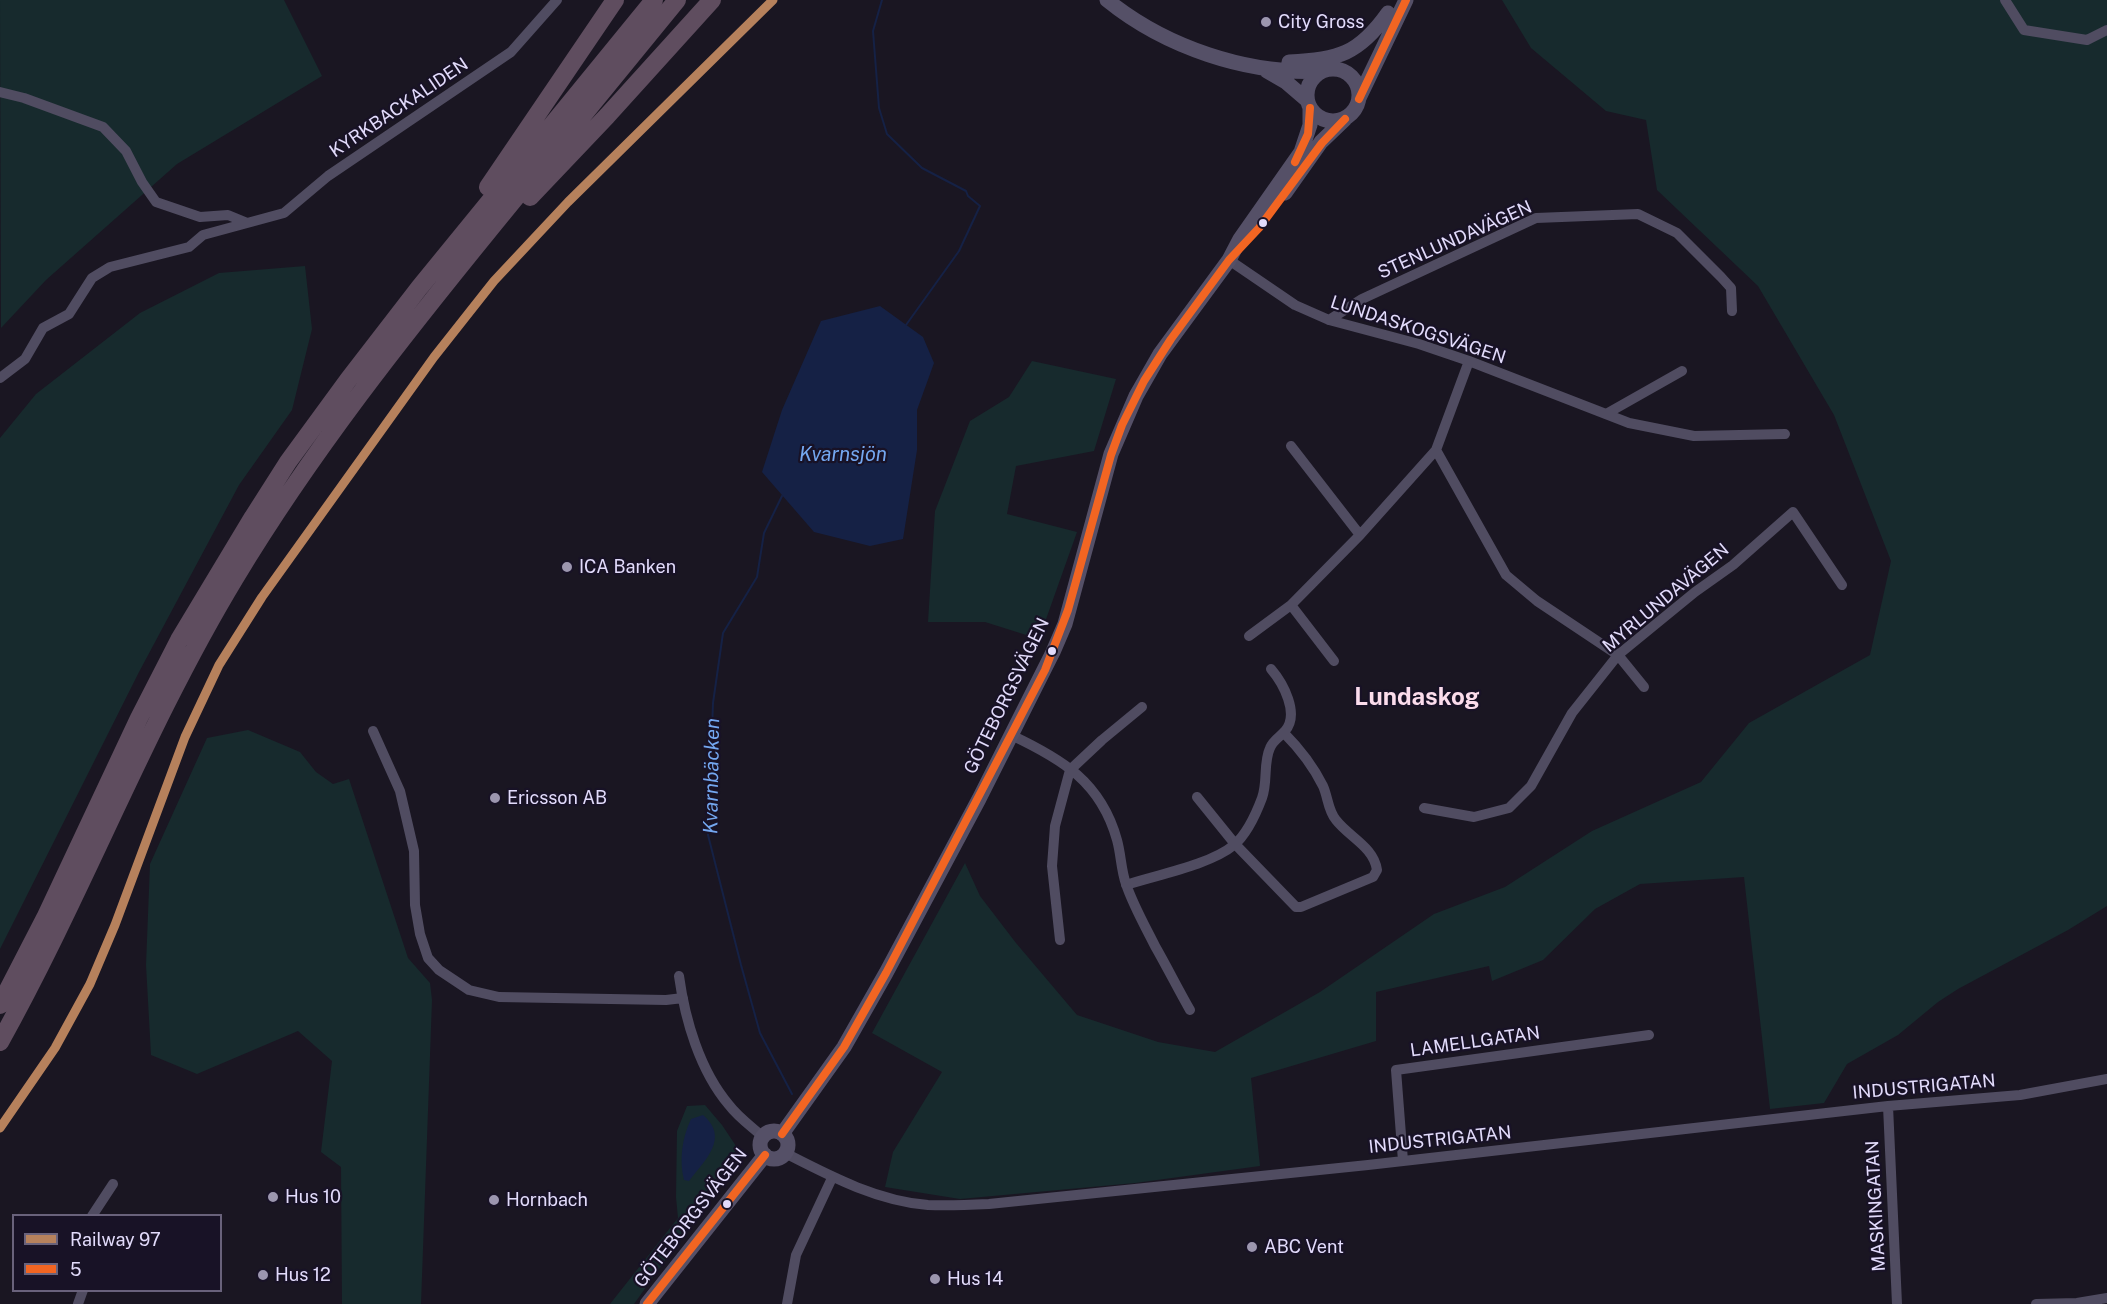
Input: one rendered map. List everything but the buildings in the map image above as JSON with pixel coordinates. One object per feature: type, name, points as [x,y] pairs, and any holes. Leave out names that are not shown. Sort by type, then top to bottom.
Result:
[{"type":"highway","points":[[419,288],[615,0]]},
{"type":"highway","points":[[0,1005],[45,918],[139,718],[179,640],[220,570],[295,452],[419,288],[654,0]]},
{"type":"highway","points":[[0,1042],[61,924],[154,726],[194,648],[234,578],[304,470],[342,417],[456,271],[676,0]]},
{"type":"highway","points":[[456,271],[493,236],[607,116],[712,0]]},
{"type":"street","name":"KYRKBACKALIDEN","points":[[0,378],[25,359],[43,328],[69,314],[92,278],[110,267],[189,247],[203,235],[284,213],[328,176],[511,52],[557,0]]},
{"type":"street","points":[[1107,0],[1169,38],[1215,56],[1264,69],[1328,70],[1348,74],[1359,92],[1359,99]]},
{"type":"street","points":[[1264,69],[1286,82],[1309,104],[1317,116],[1328,121],[1345,119],[1354,110],[1406,0]]},
{"type":"street","points":[[2005,0],[2024,30],[2086,40],[2107,30]]},
{"type":"street","points":[[1245,64],[1318,61],[1341,56],[1367,38],[1391,6]]},
{"type":"street","points":[[1309,104],[1308,86],[1316,75],[1371,43],[1380,31],[1391,6]]},
{"type":"street","points":[[0,92],[24,98],[103,127],[126,151],[142,182],[156,202],[200,217],[228,215],[245,222]]},
{"type":"street","name":"GÖTEBORGSVÄGEN","points":[[782,1134],[849,1038],[943,866],[1045,670],[1065,624],[1103,478],[1123,423],[1141,385],[1160,354],[1229,260],[1240,239],[1301,152],[1310,125],[1309,104]]},
{"type":"street","name":"GÖTEBORGSVÄGEN","points":[[1229,260],[1246,244],[1303,170],[1321,142],[1345,119]]},
{"type":"street","name":"STENLUNDAVÄGEN","points":[[1329,320],[1362,299],[1536,218],[1638,214],[1677,232],[1721,277],[1731,288],[1732,311]]},
{"type":"street","points":[[200,217],[204,225],[203,235]]},
{"type":"street","name":"LUNDASKOGSVÄGEN","points":[[1229,260],[1295,305],[1329,320],[1419,344],[1469,361],[1629,423],[1694,436],[1785,434]]},
{"type":"street","points":[[1249,636],[1291,605],[1360,535],[1436,450],[1469,361]]},
{"type":"street","points":[[1605,414],[1682,371]]},
{"type":"street","points":[[1291,446],[1360,535]]},
{"type":"street","points":[[1436,450],[1506,575],[1537,601],[1618,655],[1644,687]]},
{"type":"street","name":"MYRLUNDAVÄGEN","points":[[1424,808],[1474,817],[1509,808],[1531,786],[1572,713],[1618,655],[1695,592],[1733,565],[1793,512],[1842,585]]},
{"type":"street","points":[[1291,605],[1334,661]]},
{"type":"street","points":[[1126,885],[1209,859],[1235,844],[1252,820],[1263,794],[1270,746],[1278,736],[1284,733],[1290,724],[1292,715],[1281,681],[1271,669]]},
{"type":"street","points":[[1060,940],[1052,866],[1055,826],[1070,770],[1142,707]]},
{"type":"street","points":[[373,731],[400,792],[414,851],[415,905],[420,934],[428,958],[439,970],[469,990],[499,997],[666,1000],[682,998]]},
{"type":"street","points":[[1197,797],[1235,844],[1296,907],[1359,884],[1376,873],[1373,856],[1335,819],[1324,788],[1312,766],[1284,733]]},
{"type":"street","points":[[1011,735],[1057,760],[1070,770],[1090,786],[1108,812],[1126,885],[1144,926],[1190,1010]]},
{"type":"street","points":[[679,976],[682,998],[691,1030],[712,1081],[728,1105],[763,1137]]},
{"type":"street","name":"LAMELLGATAN","points":[[1403,1161],[1396,1070],[1649,1035]]},
{"type":"street","name":"INDUSTRIGATAN","points":[[785,1153],[832,1178],[895,1200],[928,1205],[983,1204],[1403,1161],[1888,1106],[2020,1095],[2107,1079]]},
{"type":"street","name":"MASKINGATAN","points":[[1888,1106],[1897,1304]]},
{"type":"street","points":[[772,1132],[782,1134],[788,1143],[785,1153],[775,1159],[765,1155],[760,1146],[763,1137],[772,1132]]},
{"type":"street","name":"GÖTEBORGSVÄGEN","points":[[647,1304],[765,1155]]},
{"type":"street","points":[[787,1304],[796,1255],[832,1178]]},
{"type":"street","points":[[93,1214],[113,1184]]},
{"type":"street","points":[[2036,1304],[2077,1303],[2107,1298]]},
{"type":"green space","points":[[0,0],[284,0],[322,76],[177,164],[46,280],[1,328]]},
{"type":"green space","points":[[1502,0],[2107,0],[2107,906],[2068,930],[1958,989],[1938,1002],[1898,1035],[1847,1064],[1824,1103],[1770,1109],[1744,877],[1640,884],[1595,909],[1543,960],[1492,981],[1489,966],[1376,992],[1376,1041],[1251,1078],[1260,1166],[1135,1183],[960,1199],[885,1187],[893,1152],[942,1072],[872,1033],[965,863],[980,896],[1077,1015],[1158,1042],[1215,1052],[1320,992],[1434,914],[1505,887],[1592,831],[1701,782],[1749,723],[1870,655],[1891,561],[1834,415],[1758,286],[1657,190],[1646,120],[1606,111],[1531,48]]},
{"type":"green space","points":[[305,266],[312,329],[292,410],[239,485],[139,672],[0,949],[0,438],[36,394],[140,313],[219,273]]},
{"type":"green space","points":[[1032,361],[1116,379],[1094,451],[1016,466],[1007,514],[1077,532],[1039,639],[985,622],[928,622],[935,511],[970,421],[1009,397]]},
{"type":"green space","points":[[248,730],[300,752],[316,772],[333,784],[349,779],[408,958],[430,983],[432,1000],[421,1304],[342,1304],[341,1167],[321,1152],[332,1061],[298,1031],[197,1074],[151,1055],[146,965],[150,864],[207,738]]},
{"type":"green space","points":[[705,1105],[736,1146],[732,1167],[634,1304],[610,1304],[678,1218],[677,1131],[687,1106]]},
{"type":"water","name":"Kvarnsjön","points":[[880,306],[923,337],[934,363],[917,410],[917,450],[903,539],[870,546],[814,532],[762,472],[782,410],[821,321]]},
{"type":"water","points":[[703,1115],[711,1124],[715,1140],[702,1165],[689,1181],[684,1180],[682,1149],[685,1134],[691,1119]]},
{"type":"waterway","name":"Kvarnbäcken","points":[[882,0],[873,31],[879,108],[887,134],[922,168],[966,191],[968,196],[980,206],[959,251],[906,325]]},
{"type":"waterway","name":"Kvarnbäcken","points":[[782,496],[764,533],[757,577],[723,633],[713,703],[708,835],[760,1033],[792,1094]]},
{"type":"rail line","name":"97","points":[[0,1128],[55,1048],[90,984],[115,925],[185,737],[219,665],[262,597],[434,357],[494,281],[568,202],[773,0]]},
{"type":"transit line","name":"5","points":[[1359,99],[1406,0]]},
{"type":"transit line","name":"5","points":[[1295,162],[1308,134],[1310,108]]},
{"type":"transit line","name":"5","points":[[782,1134],[844,1047],[886,973],[1045,670],[1068,610],[1111,455],[1122,425],[1144,381],[1171,339],[1229,260],[1259,228],[1322,143],[1345,119]]},
{"type":"transit line","name":"5","points":[[647,1304],[765,1155]]},
{"type":"place","name":"City Gross","points":[[1266,22]]},
{"type":"place","name":"ICA Banken","points":[[567,567]]},
{"type":"place","name":"Ericsson AB","points":[[495,798]]},
{"type":"place","name":"Hus 10","points":[[273,1197]]},
{"type":"place","name":"Hornbach","points":[[494,1200]]},
{"type":"place","name":"ABC Vent","points":[[1252,1247]]},
{"type":"place","name":"Hus 12","points":[[263,1275]]},
{"type":"place","name":"Hus 14","points":[[935,1279]]},
{"type":"district","name":"Lundaskog","points":[[1417,698]]}]
